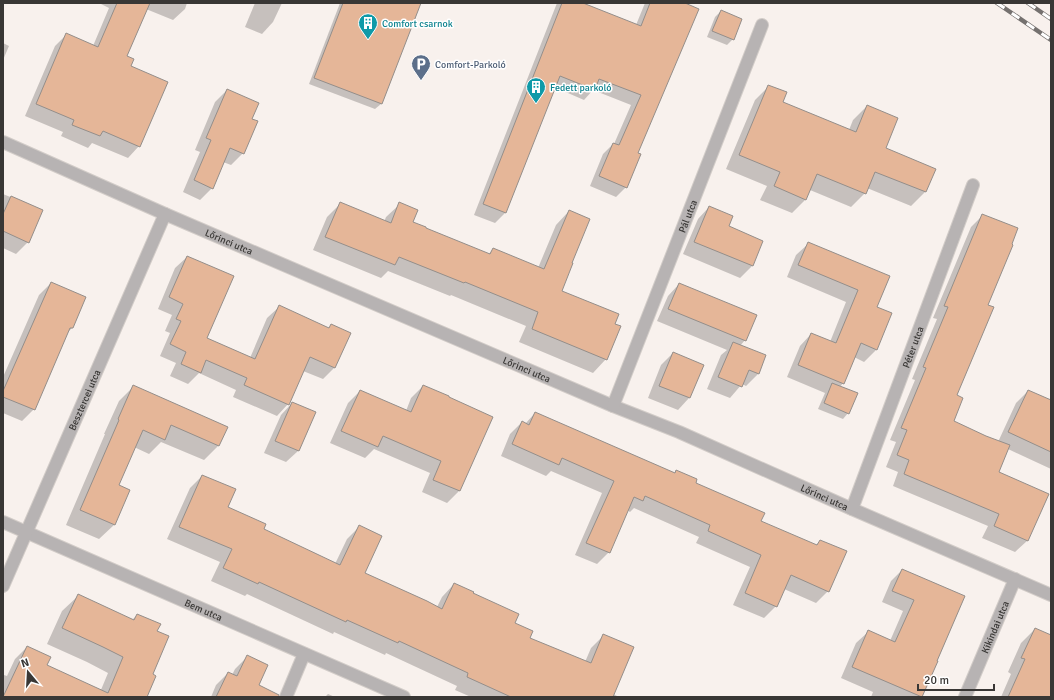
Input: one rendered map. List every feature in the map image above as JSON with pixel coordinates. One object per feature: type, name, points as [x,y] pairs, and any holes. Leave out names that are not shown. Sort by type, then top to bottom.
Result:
[{"type":"street","name":"Pál utca","points":[[613,406],[762,26]]},
{"type":"street","name":"Lőrinci utca","points":[[3,142],[165,214],[613,406],[678,432],[1051,595]]},
{"type":"street","name":"Péter utca","points":[[852,509],[974,185]]},
{"type":"street","name":"Besztercei utca","points":[[3,586],[165,214]]},
{"type":"street","name":"Bem utca","points":[[3,522],[404,697]]},
{"type":"street","name":"Kikindai utca","points":[[965,697],[1015,579]]},
{"type":"street","points":[[286,697],[304,654]]},
{"type":"building","points":[[117,3],[150,3],[127,56],[134,59],[131,66],[168,82],[140,147],[103,131],[100,136],[72,125],[74,120],[36,104],[66,33],[98,47]]},
{"type":"building","name":"Comfort csarnok","points":[[343,3],[421,3],[382,104],[314,78]]},
{"type":"building","points":[[562,3],[583,3],[641,26],[650,3],[685,3],[699,9],[638,153],[641,154],[627,188],[599,176],[613,143],[619,145],[641,95],[599,79],[595,90],[560,76],[506,213],[483,204]]},
{"type":"building","points":[[721,10],[742,19],[734,40],[712,31]]},
{"type":"building","points":[[768,85],[787,92],[783,102],[856,132],[867,105],[898,118],[886,148],[936,169],[926,192],[875,172],[866,194],[817,174],[806,200],[774,186],[780,172],[739,155]]},
{"type":"building","points":[[227,89],[259,103],[252,119],[258,121],[244,154],[230,148],[213,189],[194,180],[211,140],[206,138]]},
{"type":"building","points":[[11,196],[43,210],[29,243],[3,231],[3,214]]},
{"type":"building","points":[[340,202],[391,223],[399,202],[418,210],[413,222],[490,254],[493,248],[544,269],[569,210],[590,219],[562,291],[619,314],[615,324],[621,326],[607,360],[532,329],[538,312],[399,257],[395,265],[325,237]]},
{"type":"building","points":[[709,206],[733,216],[729,226],[763,241],[753,266],[694,242]]},
{"type":"building","points":[[982,214],[1018,228],[1012,244],[1013,245],[988,305],[994,307],[957,395],[963,398],[954,421],[1010,445],[999,472],[1049,494],[1028,541],[994,526],[999,514],[904,474],[909,460],[897,455],[907,430],[901,428],[926,368],[923,367],[948,307],[944,306]]},
{"type":"building","points":[[808,242],[890,276],[877,307],[892,313],[877,350],[861,343],[844,384],[798,365],[811,333],[836,343],[858,290],[798,265]]},
{"type":"building","points":[[187,256],[234,276],[207,338],[255,359],[279,305],[329,328],[331,324],[351,333],[335,368],[310,357],[289,405],[244,385],[247,378],[206,360],[201,373],[181,364],[186,352],[170,344],[181,321],[176,319],[183,304],[169,297]]},
{"type":"building","points":[[51,282],[86,297],[73,328],[70,328],[35,410],[3,397],[3,391]]},
{"type":"building","points":[[679,283],[757,315],[746,341],[668,309]]},
{"type":"building","points":[[733,342],[766,355],[759,374],[749,370],[742,387],[718,377]]},
{"type":"building","points":[[673,352],[704,365],[690,398],[659,386]]},
{"type":"building","points":[[832,383],[858,393],[849,414],[824,403]]},
{"type":"building","points":[[133,385],[228,427],[219,446],[171,425],[165,440],[143,430],[119,485],[130,490],[115,525],[80,510]]},
{"type":"building","points":[[423,385],[493,417],[460,491],[433,480],[441,461],[383,436],[378,447],[341,431],[360,390],[411,412]]},
{"type":"building","points":[[1028,390],[1051,400],[1051,452],[1008,432]]},
{"type":"building","points":[[292,402],[316,412],[299,451],[275,441]]},
{"type":"building","points":[[535,412],[675,473],[676,470],[697,479],[696,483],[765,513],[761,521],[817,545],[820,540],[847,551],[829,592],[791,575],[777,607],[745,593],[761,555],[708,531],[710,525],[645,496],[643,501],[634,497],[610,553],[586,543],[614,481],[562,458],[559,465],[512,444],[522,421],[529,425]]},
{"type":"building","points":[[202,475],[236,489],[228,507],[266,524],[264,529],[340,565],[359,525],[382,536],[365,573],[442,609],[454,583],[519,614],[515,623],[533,631],[530,638],[591,663],[603,634],[634,647],[613,697],[511,697],[467,677],[468,673],[399,641],[398,643],[347,620],[346,622],[259,582],[258,584],[223,568],[232,549],[179,527]]},
{"type":"building","points":[[902,569],[965,596],[922,697],[852,667],[868,630],[895,642],[914,600],[892,591]]},
{"type":"building","points":[[78,594],[134,620],[137,614],[161,624],[157,631],[169,636],[153,674],[156,676],[147,697],[3,697],[27,646],[51,657],[47,665],[108,693],[123,657],[62,628]]},
{"type":"building","points":[[1035,628],[1051,635],[1051,697],[1008,697],[1025,659],[1021,658]]},
{"type":"building","points":[[247,655],[268,665],[259,685],[279,695],[279,697],[216,697],[228,672],[237,676]]},
{"type":"railway","points":[[997,3],[1051,40]]},
{"type":"railway","points":[[1028,3],[1051,19]]},
{"type":"place","name":"Comfort csarnok","points":[[368,40]]},
{"type":"place","name":"Comfort-Parkoló","points":[[421,81]]},
{"type":"place","name":"Fedett parkoló","points":[[536,104]]}]
